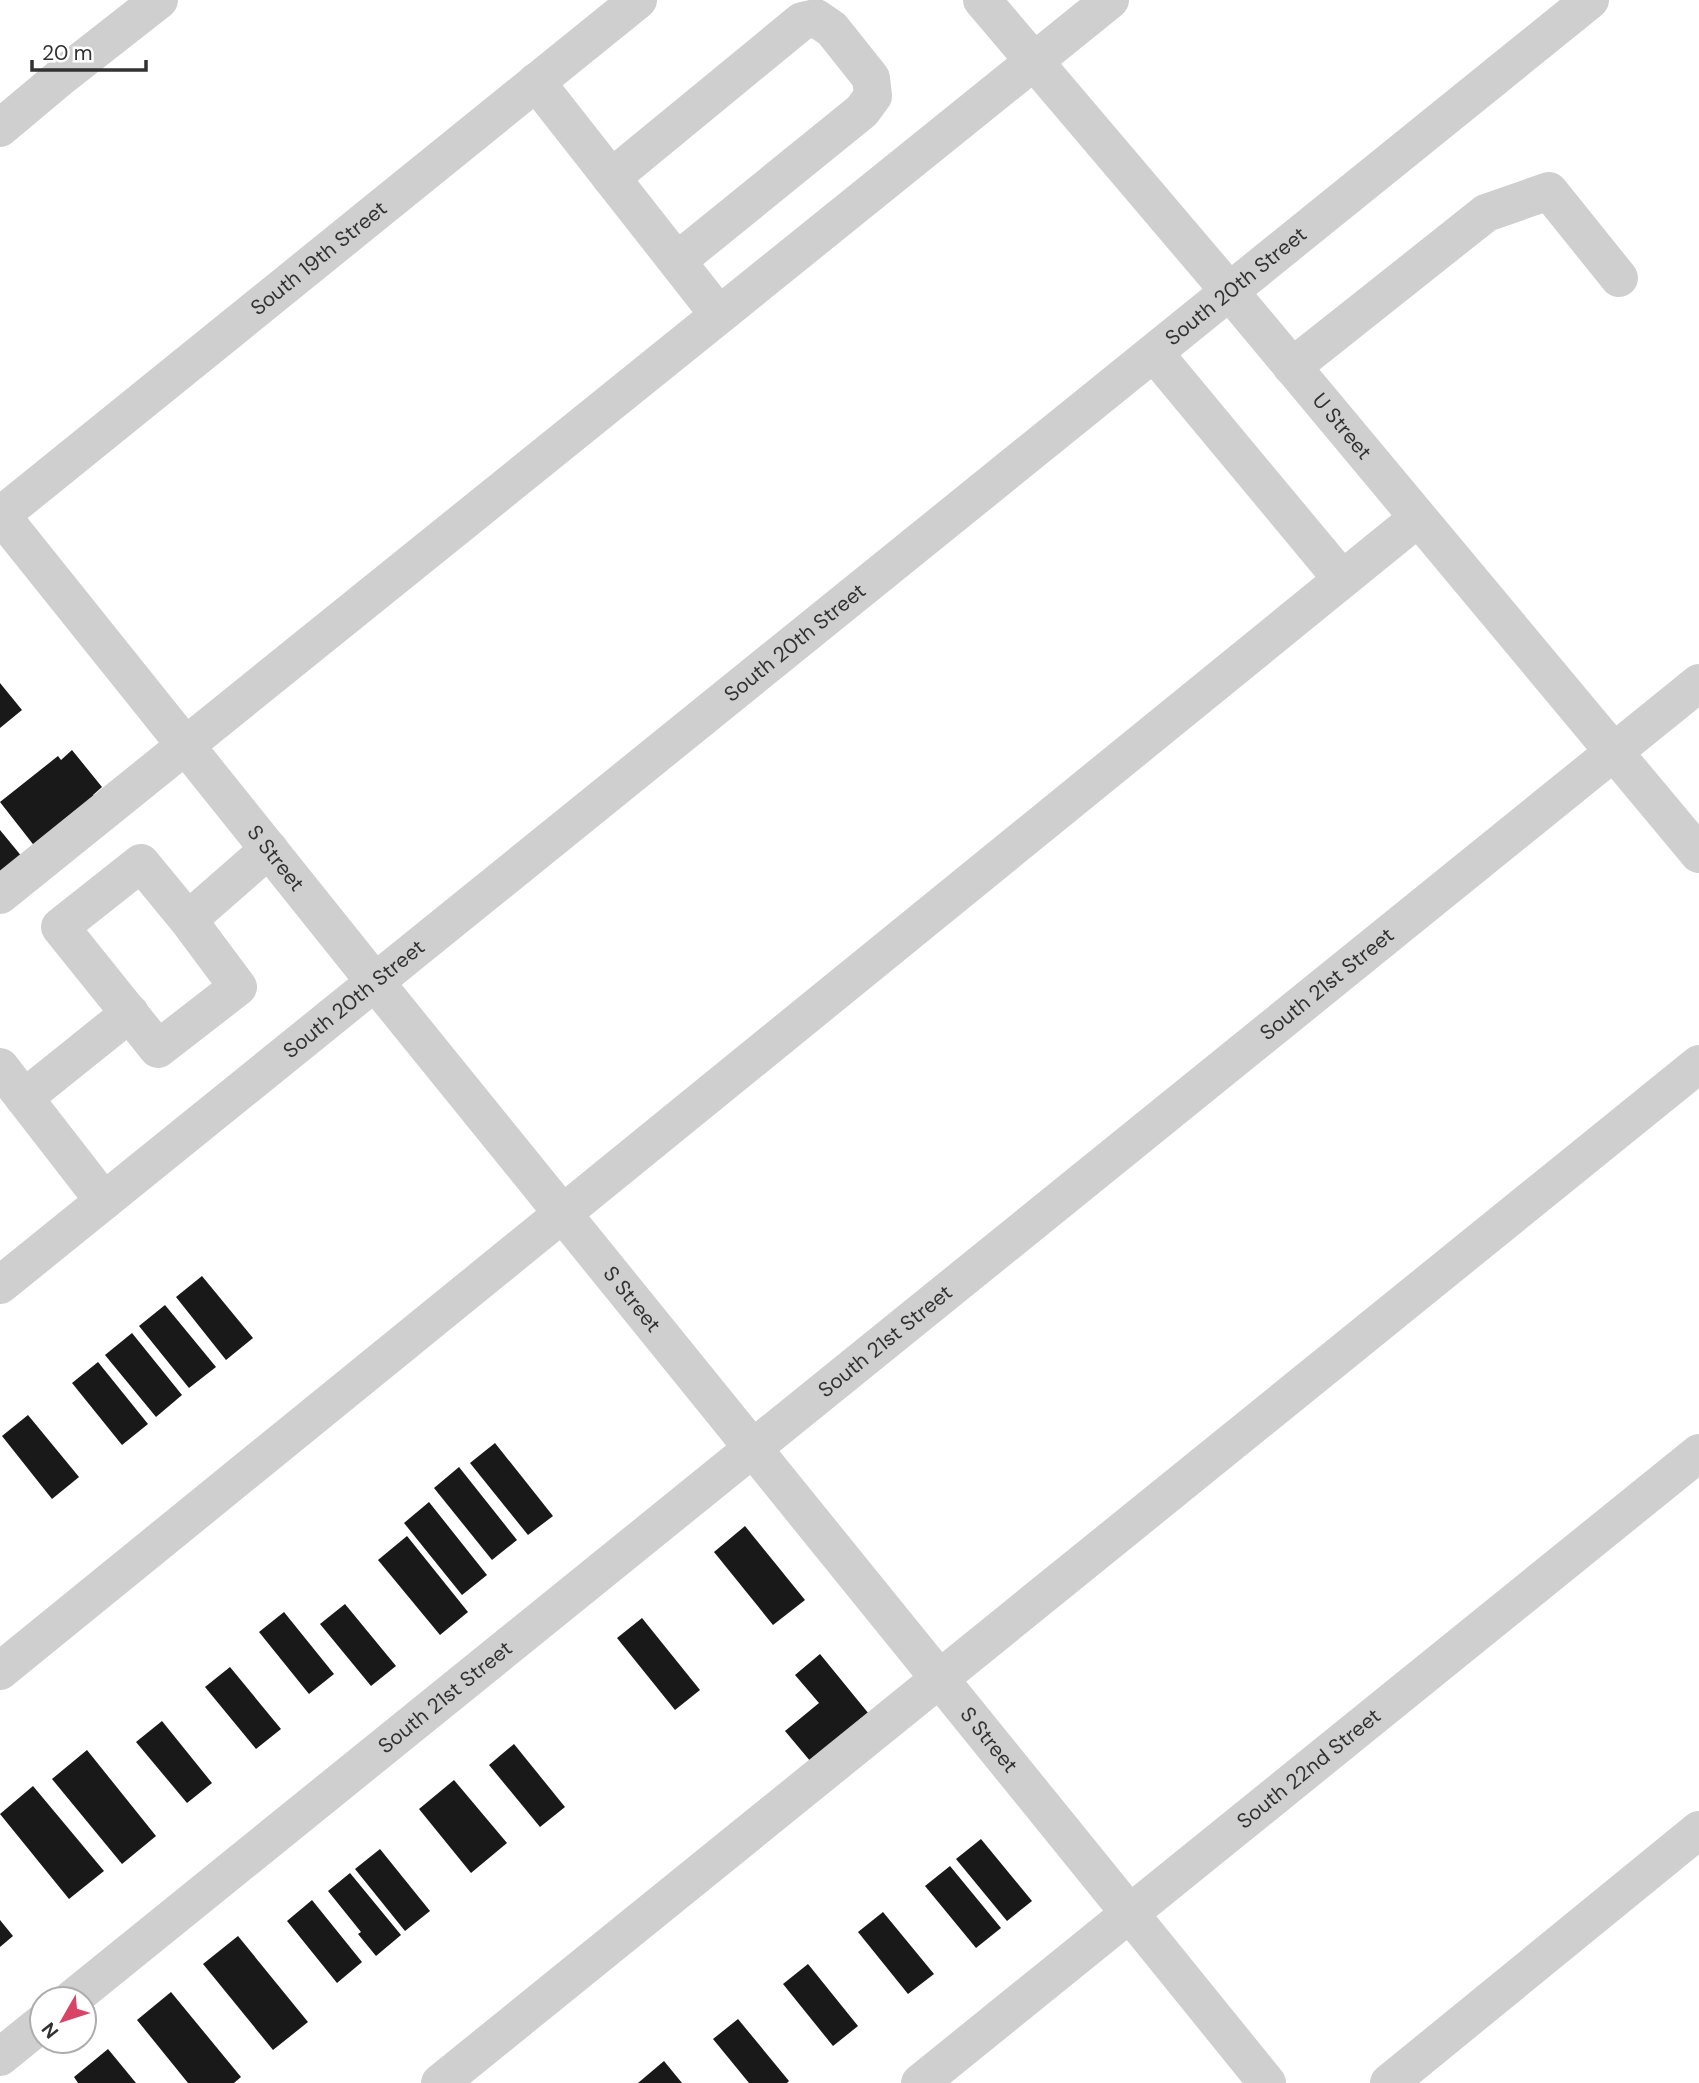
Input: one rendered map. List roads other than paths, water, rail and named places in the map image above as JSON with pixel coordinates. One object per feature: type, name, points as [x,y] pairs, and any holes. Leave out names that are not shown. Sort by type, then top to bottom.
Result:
[{"type":"street","points":[[0,128],[159,0]]},
{"type":"street","name":"South 19th Street","points":[[0,515],[638,0]]},
{"type":"street","name":"U Street","points":[[982,0],[1230,292],[1699,854]]},
{"type":"street","points":[[0,895],[1110,0]]},
{"type":"street","name":"South 20th Street","points":[[0,1285],[1590,0]]},
{"type":"street","points":[[611,178],[802,21],[816,18],[832,29],[871,78],[873,96],[862,111],[677,261]]},
{"type":"street","points":[[536,82],[719,315]]},
{"type":"street","points":[[1292,367],[1486,214],[1549,191],[1619,278]]},
{"type":"street","points":[[1154,353],[1342,579]]},
{"type":"street","name":"S Street","points":[[0,515],[1267,2083]]},
{"type":"street","points":[[0,1671],[1418,518]]},
{"type":"street","name":"South 21st Street","points":[[89,1985],[1699,682]]},
{"type":"street","points":[[188,919],[269,849]]},
{"type":"street","points":[[141,863],[188,919],[238,987],[158,1049],[60,926],[141,863]]},
{"type":"street","points":[[24,1098],[130,1013]]},
{"type":"street","points":[[440,2083],[1699,1064]]},
{"type":"street","points":[[0,1067],[104,1201]]},
{"type":"street","name":"South 22nd Street","points":[[920,2083],[1699,1453]]},
{"type":"street","points":[[1389,2083],[1699,1830]]},
{"type":"street","points":[[0,2057],[28,2034]]}]
